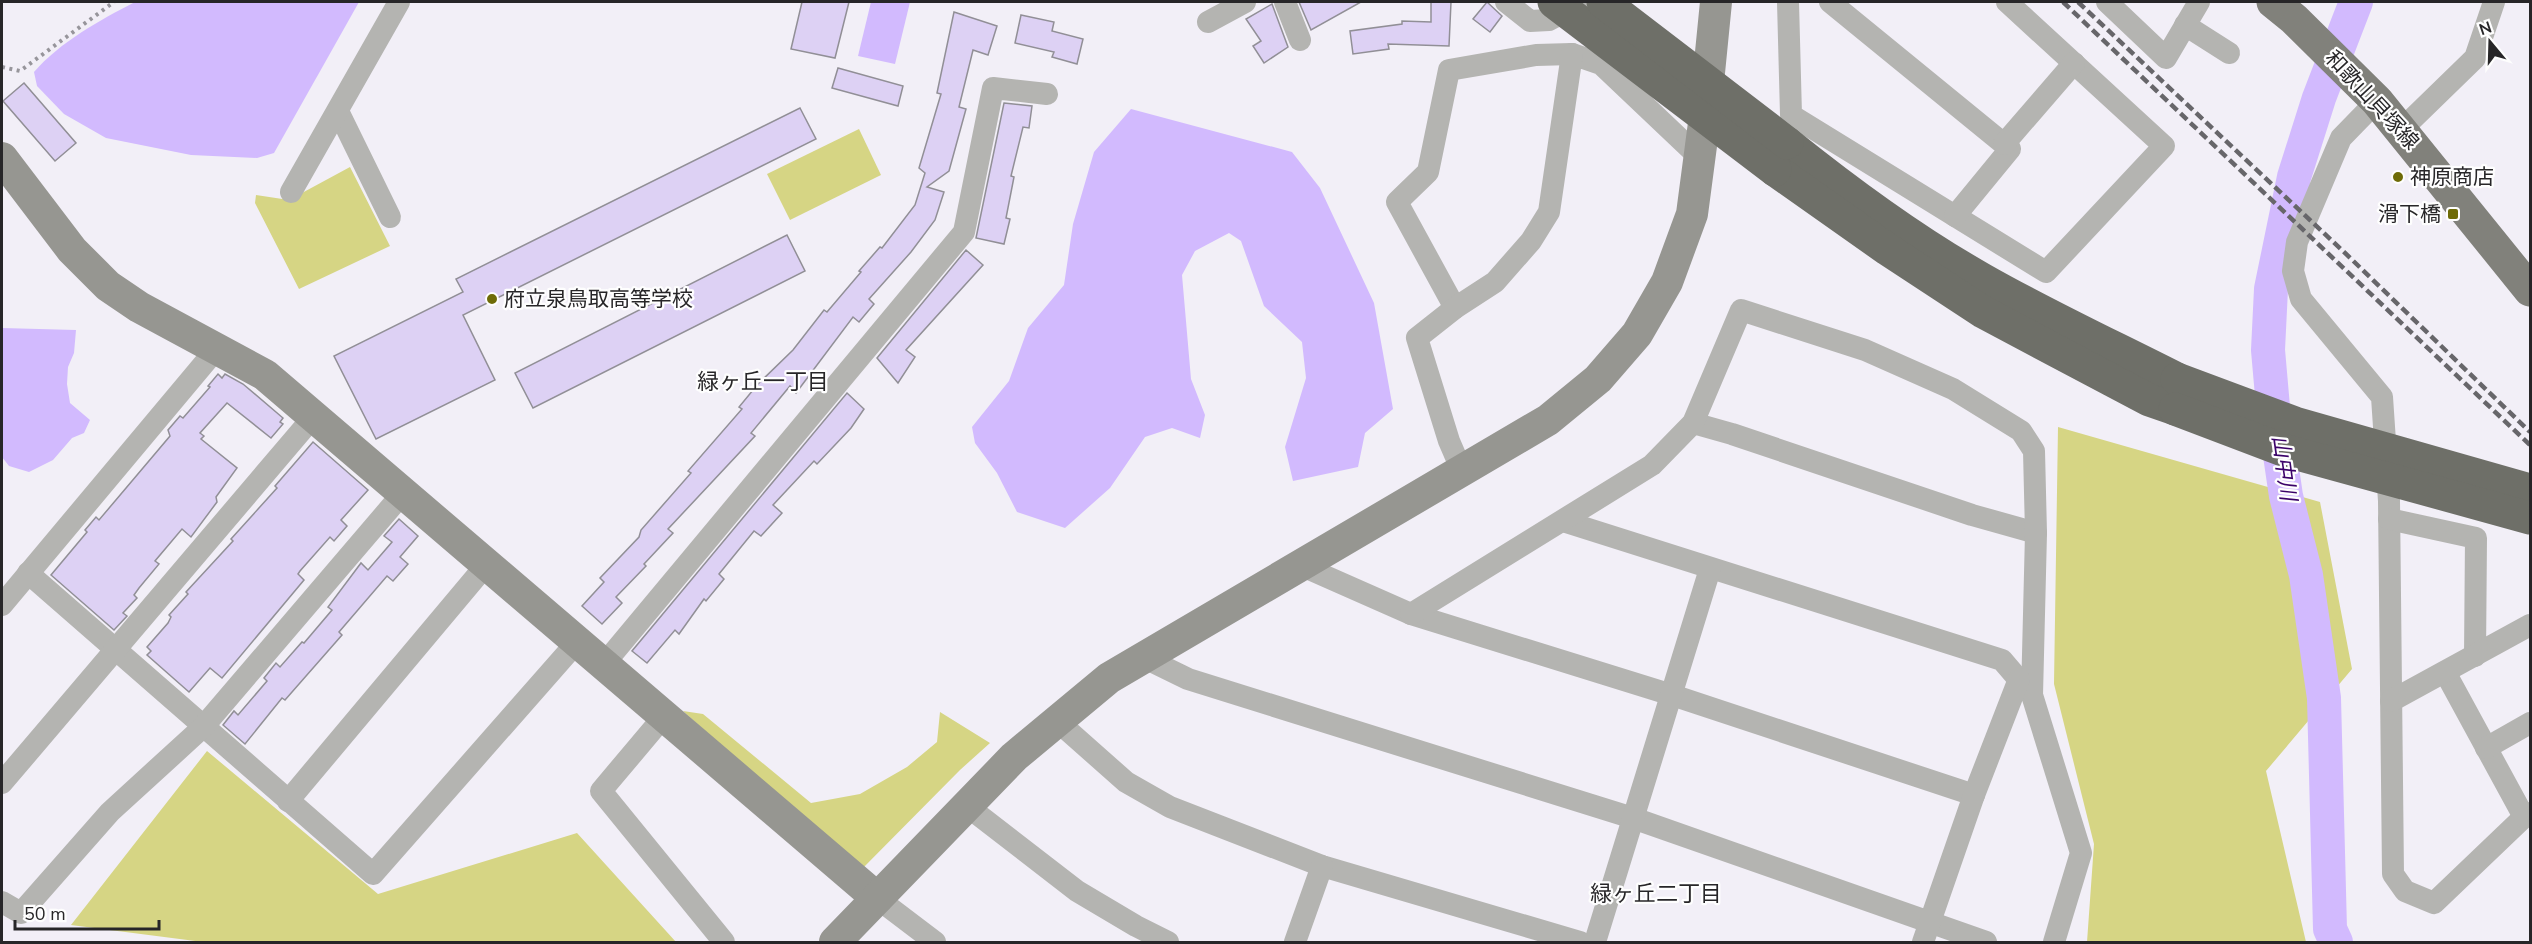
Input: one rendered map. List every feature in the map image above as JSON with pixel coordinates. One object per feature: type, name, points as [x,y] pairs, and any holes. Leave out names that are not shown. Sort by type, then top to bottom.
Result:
[{"type":"highway","points":[[1554,2],[1781,156]]},
{"type":"highway","points":[[1603,2],[1887,249],[1983,312],[2150,400],[2176,394],[2295,423],[2530,490]]},
{"type":"highway","points":[[2176,394],[2283,450],[2530,518]]},
{"type":"main road","name":"和歌山貝塚線","points":[[2284,10],[2372,96],[2530,290]]},
{"type":"street","points":[[291,192],[399,2]]},
{"type":"street","points":[[1208,22],[1245,2]]},
{"type":"street","points":[[1285,2],[1300,40]]},
{"type":"street","points":[[1506,2],[1530,21],[1549,20],[1583,2]]},
{"type":"street","points":[[835,942],[1014,757],[1109,678],[1548,420],[1598,379],[1637,334],[1667,282],[1692,214],[1716,2]]},
{"type":"street","points":[[1788,2],[1791,115],[2046,272],[2163,146],[2007,2]]},
{"type":"street","points":[[1830,2],[2010,149],[1955,216]]},
{"type":"street","points":[[2107,2],[2166,58],[2199,2]]},
{"type":"street","points":[[2401,130],[2475,58],[2494,2]]},
{"type":"street","points":[[2185,25],[2229,52]]},
{"type":"street","points":[[1455,308],[1397,202],[1428,172],[1449,70],[1478,67],[1536,55],[1572,54],[1601,64],[1699,157]]},
{"type":"street","points":[[1462,471],[1449,441],[1417,338],[1455,308],[1495,282],[1531,241],[1549,212],[1572,54]]},
{"type":"street","points":[[2004,144],[2074,63]]},
{"type":"street","points":[[604,664],[964,232],[993,88],[1047,94]]},
{"type":"street","points":[[2372,96],[2341,138],[2297,242],[2293,271],[2301,299],[2382,397],[2389,519],[2393,874],[2405,891],[2434,903],[2527,815],[2486,748],[2445,672]]},
{"type":"street","points":[[338,111],[390,217]]},
{"type":"street","points":[[2,158],[72,250],[108,286],[139,307],[218,347],[266,375],[877,898],[935,942]]},
{"type":"street","points":[[1411,614],[1652,465],[1693,423],[1742,310],[1865,350],[1953,389],[2021,431],[2034,451],[2036,534],[2026,687],[1974,795],[1927,933]]},
{"type":"street","points":[[2,604],[218,347]]},
{"type":"street","points":[[2,783],[314,417]]},
{"type":"street","points":[[1693,423],[2036,534]]},
{"type":"street","points":[[2,902],[21,913],[110,812],[203,727],[403,493]]},
{"type":"street","points":[[2389,519],[2476,538],[2475,656]]},
{"type":"street","points":[[1563,521],[2002,660],[2026,687],[2081,853],[2054,942]]},
{"type":"street","points":[[288,801],[486,565]]},
{"type":"street","points":[[1300,565],[1411,614],[1672,694],[1974,795]]},
{"type":"street","points":[[1595,942],[1710,569]]},
{"type":"street","points":[[28,573],[373,874],[577,642]]},
{"type":"street","points":[[2391,701],[2530,625]]},
{"type":"street","points":[[1143,657],[1188,679],[1633,818],[1927,933],[1986,942]]},
{"type":"street","points":[[665,715],[601,791],[724,942]]},
{"type":"street","points":[[1056,720],[1126,782],[1170,807],[1322,866],[1580,942]]},
{"type":"street","points":[[2486,748],[2530,723]]},
{"type":"street","points":[[967,806],[1077,891],[1136,927],[1168,942]]},
{"type":"street","points":[[1295,942],[1322,866]]},
{"type":"path","points":[[2,67],[20,71],[114,2]]},
{"type":"shaded area","points":[[135,2],[359,2],[274,153],[257,158],[191,155],[106,138],[64,114],[37,86],[34,72],[44,61],[68,41]]},
{"type":"shaded area","points":[[871,2],[910,2],[895,64],[858,56]]},
{"type":"shaded area","points":[[1131,109],[1292,152],[1320,188],[1374,303],[1393,409],[1365,433],[1358,467],[1293,481],[1285,447],[1306,378],[1302,342],[1264,306],[1241,241],[1229,233],[1195,251],[1182,275],[1191,379],[1205,415],[1200,438],[1172,428],[1145,437],[1110,488],[1065,528],[1017,512],[997,473],[975,443],[972,427],[1009,381],[1028,328],[1064,285],[1073,224],[1094,152]]},
{"type":"shaded area","points":[[859,129],[881,175],[790,220],[767,174]]},
{"type":"shaded area","points":[[350,167],[390,246],[299,289],[255,203],[256,195],[289,200]]},
{"type":"shaded area","points":[[2,328],[76,330],[74,353],[68,367],[67,384],[70,403],[90,420],[84,433],[72,438],[53,460],[29,472],[9,466],[2,457]]},
{"type":"shaded area","points":[[2058,427],[2320,502],[2352,669],[2266,771],[2306,942],[2087,942],[2094,844],[2054,684]]},
{"type":"shaded area","points":[[683,711],[703,714],[811,803],[860,794],[907,767],[937,742],[940,712],[990,743],[960,770],[860,871]]},
{"type":"shaded area","points":[[207,751],[378,894],[577,833],[676,942],[203,942],[71,925]]},
{"type":"building","points":[[802,2],[849,2],[835,58],[791,49]]},
{"type":"building","points":[[1299,2],[1361,2],[1311,30]]},
{"type":"building","points":[[1431,2],[1451,2],[1449,46],[1388,44],[1389,49],[1353,54],[1350,31],[1402,24],[1402,21],[1431,22]]},
{"type":"building","points":[[1487,2],[1502,16],[1490,32],[1473,19]]},
{"type":"building","points":[[1272,4],[1288,47],[1264,63],[1253,46],[1261,41],[1246,19]]},
{"type":"building","points":[[954,12],[997,26],[988,55],[973,50],[959,107],[966,109],[949,171],[927,187],[944,192],[935,220],[911,252],[869,299],[874,304],[859,322],[853,317],[796,393],[790,386],[751,433],[755,436],[668,529],[673,533],[616,597],[622,603],[602,624],[582,606],[604,582],[600,578],[639,537],[641,530],[691,473],[688,471],[742,409],[739,407],[758,384],[793,350],[824,310],[827,312],[861,272],[859,271],[880,247],[882,248],[915,205],[925,173],[919,168],[941,94],[937,93]]},
{"type":"building","points":[[1021,15],[1054,22],[1052,31],[1083,39],[1077,64],[1052,57],[1054,52],[1015,43]]},
{"type":"building","points":[[838,68],[903,86],[898,106],[832,88]]},
{"type":"building","points":[[24,83],[76,143],[55,161],[3,101]]},
{"type":"building","points":[[1004,103],[1032,106],[1029,128],[1023,127],[1011,176],[1014,177],[1006,218],[1010,219],[1004,244],[976,238]]},
{"type":"building","points":[[800,108],[816,139],[463,315],[495,380],[376,439],[334,356],[463,292],[456,279]]},
{"type":"building","points":[[787,235],[805,271],[533,408],[515,373]]},
{"type":"building","points":[[966,250],[983,265],[906,350],[915,357],[898,383],[877,358]]},
{"type":"building","points":[[218,374],[222,378],[225,374],[243,384],[283,418],[280,422],[283,424],[271,438],[227,403],[200,433],[204,436],[201,439],[237,468],[216,497],[217,502],[191,537],[182,529],[155,561],[159,564],[134,595],[137,598],[123,613],[127,616],[114,630],[51,575],[87,532],[85,530],[96,517],[99,520],[170,436],[168,430],[180,416],[183,418],[210,387],[208,386]]},
{"type":"building","points":[[847,393],[864,409],[851,428],[817,464],[814,461],[773,505],[782,513],[761,536],[754,531],[719,574],[724,579],[706,601],[704,599],[679,634],[675,630],[647,663],[632,651]]},
{"type":"building","points":[[313,442],[368,490],[341,520],[347,526],[334,541],[330,537],[300,571],[298,574],[304,580],[222,678],[210,668],[189,692],[147,655],[151,651],[147,647],[168,623],[171,617],[169,615],[188,594],[186,592],[233,541],[231,539],[277,488],[275,486]]},
{"type":"building","points":[[399,519],[418,536],[400,557],[408,564],[393,581],[387,576],[339,632],[342,635],[285,700],[282,698],[245,744],[223,725],[234,711],[238,715],[267,681],[264,678],[276,663],[280,667],[302,642],[304,643],[332,610],[328,607],[361,563],[368,570],[392,542],[384,536]]},
{"type":"waterway","name":"山中川","points":[[2336,942],[2330,929],[2324,698],[2306,575],[2286,496],[2273,407],[2268,350],[2271,289],[2294,177],[2319,98],[2356,2]]},
{"type":"railway","points":[[2063,2],[2530,445]]},
{"type":"railway","points":[[2078,2],[2343,251],[2530,432]]},
{"type":"place","name":"神原商店","points":[[2398,177]]},
{"type":"place","name":"滑下橋","points":[[2453,214]]},
{"type":"place","name":"府立泉鳥取高等学校","points":[[492,299]]},
{"type":"district","name":"緑ヶ丘一丁目","points":[[763,382]]},
{"type":"district","name":"緑ヶ丘二丁目","points":[[1656,894]]}]
